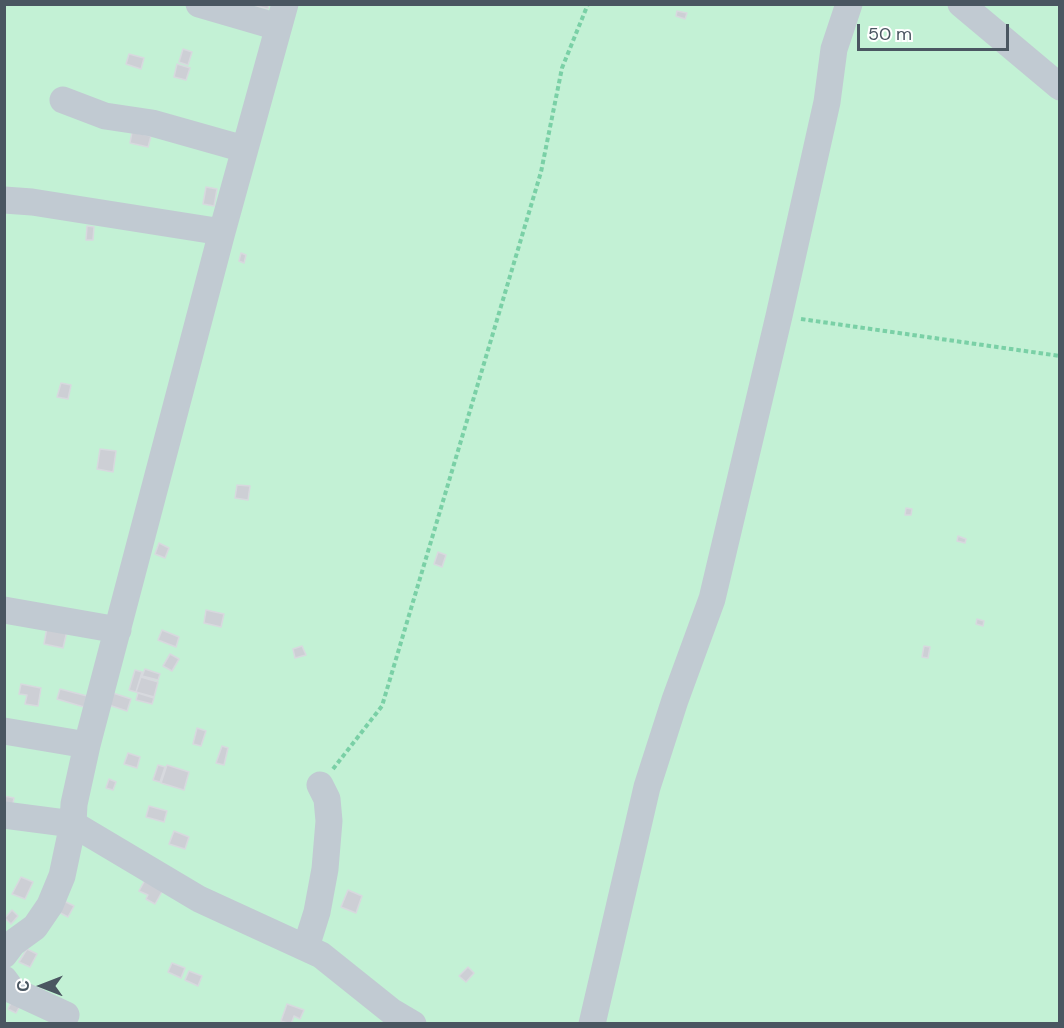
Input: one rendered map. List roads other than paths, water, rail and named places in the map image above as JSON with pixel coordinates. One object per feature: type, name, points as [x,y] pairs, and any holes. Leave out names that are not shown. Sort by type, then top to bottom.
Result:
[{"type":"lane","points":[[4,956],[14,943],[35,927],[50,905],[62,876],[87,745],[222,232],[282,16],[199,4]]},
{"type":"lane","points":[[592,1023],[647,787],[675,700],[712,599],[827,102],[834,49],[849,4]]},
{"type":"lane","points":[[961,4],[1059,87]]},
{"type":"lane","points":[[63,100],[105,116],[152,123],[244,150]]},
{"type":"lane","points":[[4,200],[32,202],[222,232]]},
{"type":"lane","points":[[4,609],[118,630]]},
{"type":"lane","points":[[4,731],[87,745]]},
{"type":"lane","points":[[306,947],[317,912],[325,869],[329,821],[327,799],[320,784]]},
{"type":"lane","points":[[4,815],[73,824],[199,899],[321,955],[391,1011],[413,1023]]},
{"type":"lane","points":[[4,979],[12,990],[66,1015]]}]
